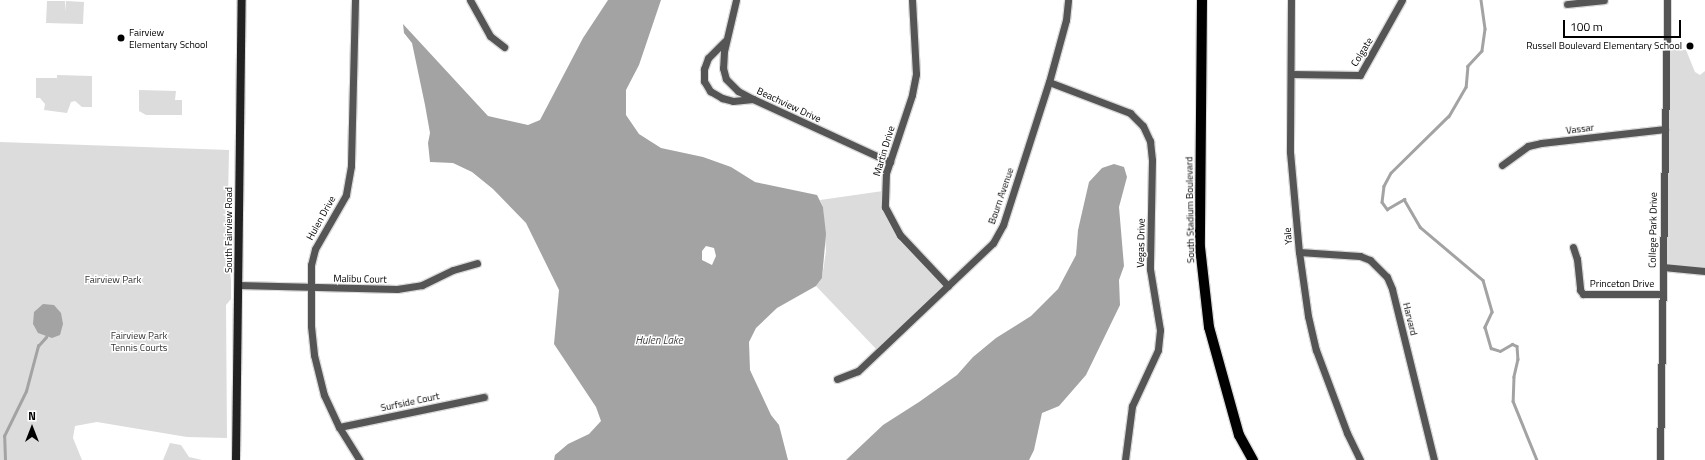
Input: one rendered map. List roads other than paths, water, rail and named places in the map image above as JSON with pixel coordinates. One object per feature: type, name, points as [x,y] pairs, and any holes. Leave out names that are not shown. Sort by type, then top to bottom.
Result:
[{"type":"main road","name":"South Stadium Boulevard","points":[[1202,0],[1200,247],[1209,327],[1239,436],[1252,460]]},
{"type":"street","name":"South Fairview Road","points":[[236,460],[242,0]]},
{"type":"street","name":"Hulen Drive","points":[[355,0],[351,166],[346,195],[315,250],[311,265],[311,287],[314,355],[324,395],[339,427],[360,460]]},
{"type":"street","points":[[470,0],[490,36],[504,47]]},
{"type":"street","points":[[736,0],[726,37],[708,58],[704,69],[704,81],[710,91],[722,98],[733,101],[753,99]]},
{"type":"street","name":"Martin Drive","points":[[912,0],[916,74],[912,95],[890,162],[884,190],[885,207],[891,221],[900,235],[948,286]]},
{"type":"street","name":"Bourn Avenue","points":[[837,379],[858,371],[993,243],[1002,225],[1049,82],[1060,45],[1068,0]]},
{"type":"street","name":"Yale","points":[[1291,0],[1290,152],[1299,252],[1308,316],[1316,350],[1347,434],[1360,460]]},
{"type":"street","name":"Colgate","points":[[1290,74],[1360,75],[1402,0]]},
{"type":"street","points":[[1567,4],[1604,0]]},
{"type":"street","name":"College Park Drive","points":[[1660,460],[1667,0]]},
{"type":"street","name":"Beachview Drive","points":[[726,37],[723,68],[726,80],[738,91],[890,162]]},
{"type":"street","name":"Vegas Drive","points":[[1049,82],[1130,113],[1142,126],[1150,141],[1152,160],[1150,269],[1160,330],[1158,350],[1132,406],[1125,460]]},
{"type":"street","name":"Vassar","points":[[1502,165],[1528,146],[1541,143],[1666,129]]},
{"type":"street","name":"Princeton Drive","points":[[1573,247],[1577,259],[1580,290],[1583,294],[1662,294]]},
{"type":"street","name":"Harvard","points":[[1299,252],[1360,256],[1370,260],[1386,277],[1392,289],[1434,460]]},
{"type":"street","name":"Malibu Court","points":[[238,285],[397,289],[422,285],[453,270],[477,263]]},
{"type":"street","name":"Princeton Drive","points":[[1663,267],[1705,271]]},
{"type":"street","name":"Surfside Court","points":[[339,427],[484,397]]},
{"type":"water","name":"Hulen Lake","points":[[608,0],[661,0],[639,65],[626,90],[626,115],[639,134],[661,148],[703,157],[731,167],[755,182],[817,195],[823,207],[826,234],[822,278],[816,286],[777,308],[756,328],[749,342],[750,370],[771,415],[779,425],[788,460],[554,460],[555,455],[568,444],[589,434],[601,421],[596,407],[554,344],[559,290],[526,223],[493,189],[472,172],[453,163],[430,162],[428,143],[430,133],[425,105],[412,43],[404,33],[403,24],[488,116],[528,125],[540,120],[583,38]],"holes":[[[706,246],[714,248],[716,256],[712,265],[702,260],[702,251]]]},
{"type":"water","points":[[1114,164],[1124,167],[1127,177],[1119,207],[1124,266],[1119,280],[1120,305],[1086,375],[1059,406],[1042,413],[1034,450],[1029,460],[846,460],[883,425],[957,375],[973,357],[996,338],[1031,316],[1058,289],[1076,255],[1078,230],[1089,182],[1102,168]]},
{"type":"water","points":[[43,304],[54,305],[61,313],[63,324],[60,335],[52,338],[38,333],[33,324],[34,312]]},
{"type":"waterway","points":[[1481,0],[1485,29],[1482,51],[1468,66],[1466,87],[1449,116],[1391,173],[1384,186],[1382,202],[1387,209],[1404,199],[1420,227],[1483,280],[1492,312],[1485,327],[1491,348],[1500,351],[1512,344],[1517,346],[1518,359],[1514,377],[1513,401],[1537,460]]},
{"type":"waterway","points":[[5,460],[4,436],[26,391],[38,346],[46,337]]},
{"type":"place","name":"Fairview Elementary School","points":[[121,38]]},
{"type":"place","name":"Russell Boulevard Elementary School","points":[[1690,46]]},
{"type":"park label","name":"Fairview Park","points":[[113,280]]},
{"type":"park label","name":"Fairview Park Tennis Courts","points":[[139,340]]}]
